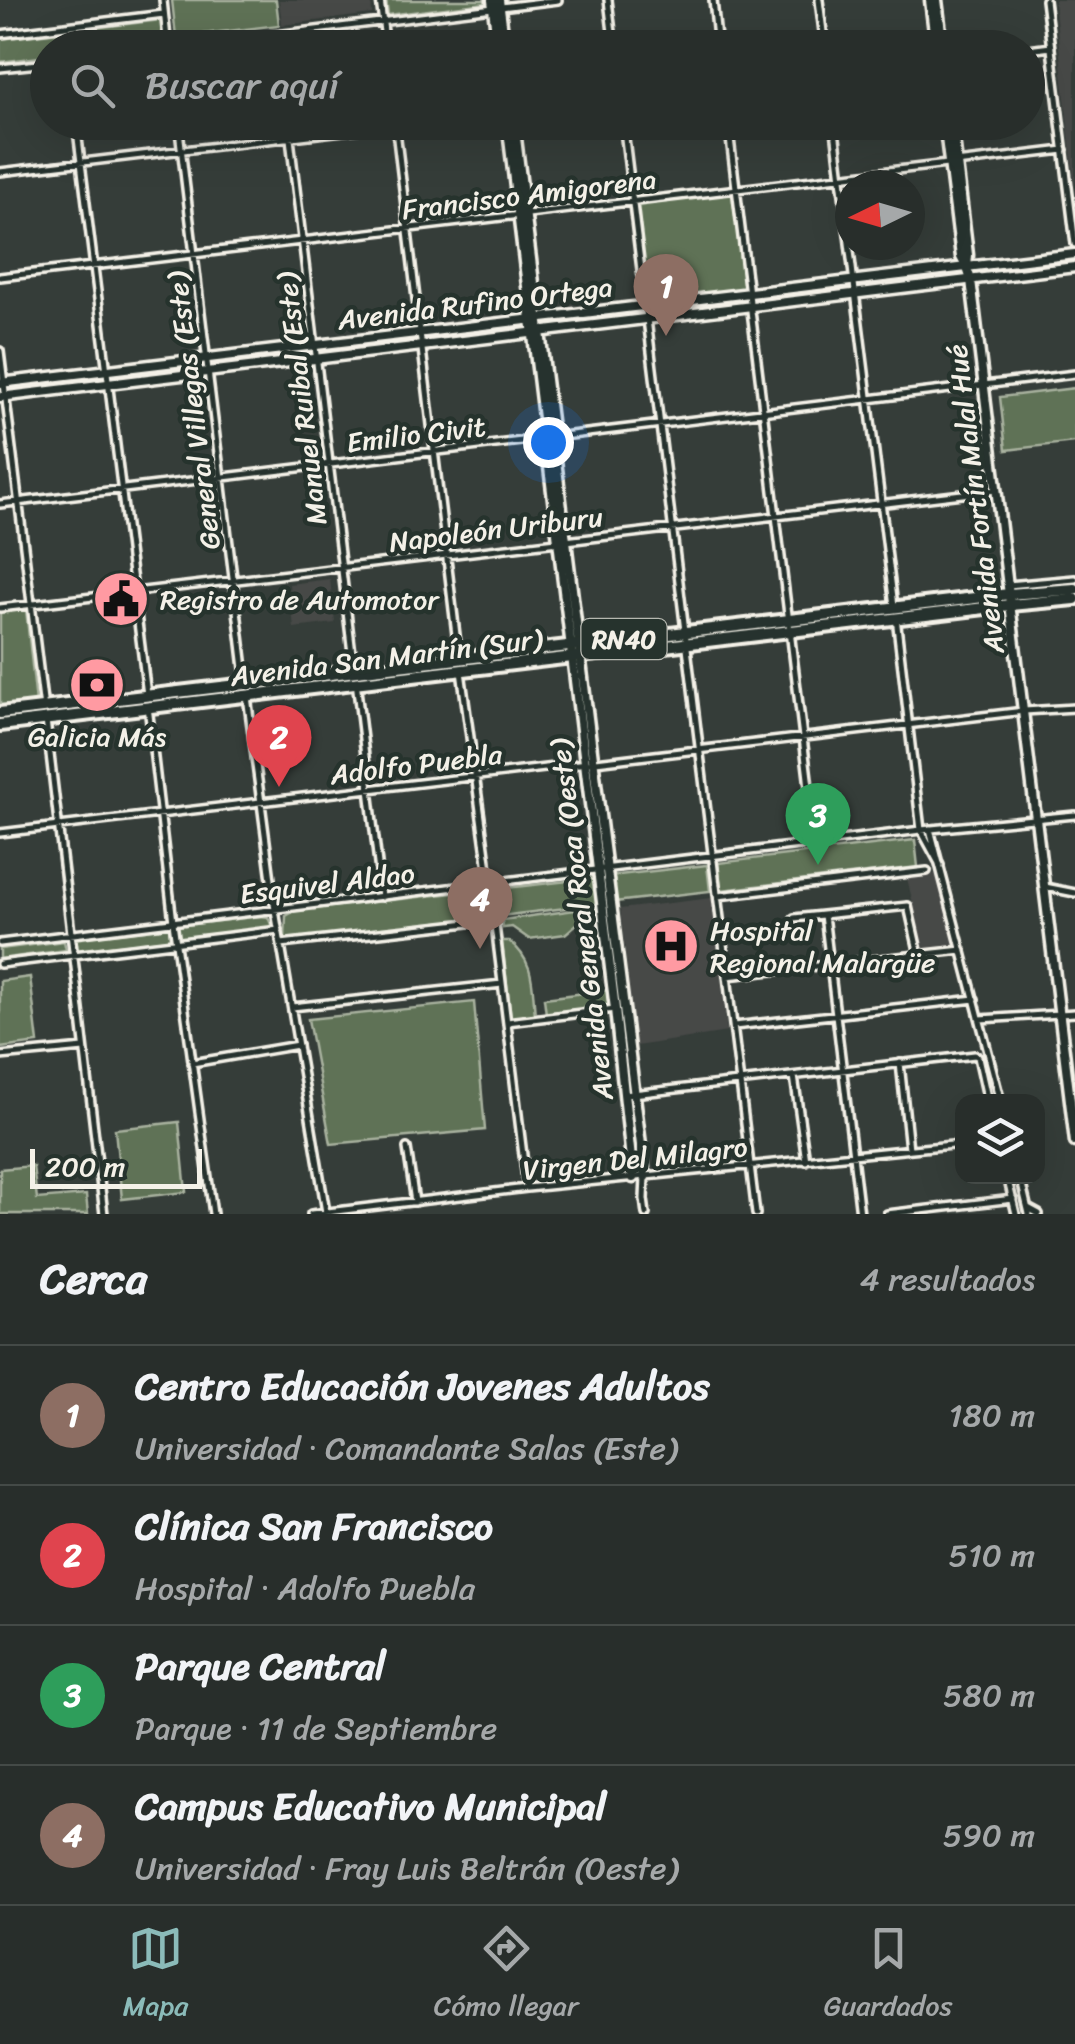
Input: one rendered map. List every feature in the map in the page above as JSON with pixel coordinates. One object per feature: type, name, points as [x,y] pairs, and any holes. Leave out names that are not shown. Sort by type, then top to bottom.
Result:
[{"type":"highway","name":"Avenida San Martín (Sur)","points":[[0,725],[147,694],[1009,594],[1075,590]]},
{"type":"highway","name":"Avenida San Martín (Sur)","points":[[0,713],[148,708],[896,620],[1009,594],[1075,599]]},
{"type":"main road","points":[[933,0],[937,30]]},
{"type":"main road","points":[[496,4],[499,30]]},
{"type":"main road","name":"Avenida General Roca (Oeste)","points":[[512,140],[603,870],[646,1177]]},
{"type":"main road","name":"Avenida Fortín Malal Hué","points":[[950,140],[960,257],[971,280],[1075,1142]]},
{"type":"main road","name":"Avenida Rufino Ortega","points":[[2,383],[1075,254]]},
{"type":"main road","name":"Avenida Rufino Ortega","points":[[3,397],[1075,267]]},
{"type":"main road","name":"Avenida General Roca (Oeste)","points":[[603,870],[633,1178]]},
{"type":"street","points":[[162,0],[166,30]]},
{"type":"street","points":[[380,0],[384,30]]},
{"type":"street","points":[[312,30],[496,4],[558,0]]},
{"type":"street","points":[[608,0],[612,30]]},
{"type":"street","points":[[712,0],[716,30]]},
{"type":"street","points":[[819,0],[823,30]]},
{"type":"street","points":[[1045,0],[1075,244]]},
{"type":"street","points":[[33,30],[164,14]]},
{"type":"street","points":[[0,34],[30,30]]},
{"type":"street","points":[[1045,48],[1051,47]]},
{"type":"street","points":[[0,68],[30,64]]},
{"type":"street","points":[[78,140],[212,1214]]},
{"type":"street","name":"General Villegas (Este)","points":[[180,140],[275,910],[326,1212]]},
{"type":"street","points":[[0,172],[273,140]]},
{"type":"street","name":"Manuel Ruibal (Este)","points":[[290,140],[382,897]]},
{"type":"street","points":[[397,140],[528,1188]]},
{"type":"street","points":[[625,140],[756,1214]]},
{"type":"street","points":[[730,140],[816,844]]},
{"type":"street","points":[[836,140],[840,170]]},
{"type":"street","name":"Francisco Amigorena","points":[[901,170],[1064,150]]},
{"type":"street","name":"Francisco Amigorena","points":[[0,277],[835,178]]},
{"type":"street","points":[[851,260],[921,830],[940,864]]},
{"type":"street","points":[[0,351],[104,1214]]},
{"type":"street","name":"Emilio Civit","points":[[0,504],[1075,374]]},
{"type":"street","name":"Napoleón Uriburu","points":[[0,608],[996,490]]},
{"type":"street","points":[[1009,594],[1075,579]]},
{"type":"street","name":"Adolfo Puebla","points":[[0,833],[1075,708]]},
{"type":"street","name":"Esquivel Aldao","points":[[0,943],[1075,814]]},
{"type":"street","points":[[930,829],[998,1094]]},
{"type":"street","points":[[718,896],[927,871]]},
{"type":"street","points":[[1046,886],[1075,893]]},
{"type":"street","points":[[794,918],[908,906],[919,955]]},
{"type":"street","points":[[824,914],[860,1214]]},
{"type":"street","points":[[281,944],[495,920]]},
{"type":"street","points":[[0,964],[279,930]]},
{"type":"street","points":[[727,976],[962,950]]},
{"type":"street","points":[[292,1008],[503,984]]},
{"type":"street","points":[[733,1026],[974,999]]},
{"type":"street","points":[[507,1022],[615,1009]]},
{"type":"street","points":[[980,1019],[1075,1013]]},
{"type":"street","points":[[192,1063],[298,1044]]},
{"type":"street","points":[[0,1056],[84,1048]]},
{"type":"street","points":[[624,1095],[975,1054],[986,1094]]},
{"type":"street","points":[[900,1064],[909,1150]]},
{"type":"street","points":[[794,1076],[806,1161]]},
{"type":"street","name":"Virgen Del Milagro","points":[[311,1214],[378,1210],[528,1188],[955,1145]]},
{"type":"street","points":[[407,1148],[415,1202]]},
{"type":"street","points":[[646,1177],[646,1214]]},
{"type":"street","points":[[633,1178],[644,1199]]},
{"type":"street","points":[[1009,1184],[1016,1214]]},
{"type":"street","points":[[1022,1184],[1028,1211],[1039,1214]]},
{"type":"street","points":[[887,1214],[1013,1200]]},
{"type":"shaded area","points":[[279,0],[371,0],[372,14],[282,25]]},
{"type":"shaded area","points":[[1054,0],[1075,0],[1075,185],[1070,145]]},
{"type":"shaded area","points":[[330,579],[335,623],[294,628],[289,584]]},
{"type":"shaded area","points":[[939,876],[957,946],[924,950],[907,878]]},
{"type":"shaded area","name":"Hospital Regional Malargüe","points":[[712,898],[727,1032],[636,1046],[620,909]]},
{"type":"green space","points":[[172,0],[276,0],[279,25],[175,30]]},
{"type":"green space","points":[[386,0],[485,0],[486,3],[388,15]]},
{"type":"green space","points":[[161,20],[162,30],[76,30]]},
{"type":"green space","points":[[30,35],[30,58],[0,62],[0,39]]},
{"type":"green space","points":[[736,189],[748,292],[646,304],[633,202]]},
{"type":"green space","points":[[1075,388],[1075,442],[1006,450],[1000,397]]},
{"type":"green space","points":[[26,609],[36,703],[0,708],[0,612]]},
{"type":"green space","points":[[915,840],[918,867],[721,890],[718,863]]},
{"type":"green space","points":[[707,865],[710,891],[614,902],[610,876]]},
{"type":"green space","points":[[595,878],[598,904],[500,916],[497,889]]},
{"type":"green space","points":[[480,890],[483,917],[285,940],[286,916],[295,911]]},
{"type":"green space","points":[[597,907],[598,916],[579,922],[565,934],[529,939],[512,927],[503,928],[502,920]]},
{"type":"green space","points":[[268,917],[272,927],[179,938],[177,926]]},
{"type":"green space","points":[[169,927],[170,939],[77,950],[76,938]]},
{"type":"green space","points":[[64,941],[66,950],[0,959],[0,949]]},
{"type":"green space","points":[[502,941],[509,941],[528,965],[535,1015],[511,1018]]},
{"type":"green space","points":[[30,977],[38,1043],[0,1048],[0,981]]},
{"type":"green space","points":[[609,990],[611,1005],[546,1014],[544,998]]},
{"type":"green space","points":[[474,1002],[485,1130],[331,1144],[308,1019]]},
{"type":"green space","points":[[179,1122],[186,1192],[122,1199],[115,1129]]},
{"type":"green space","points":[[33,1166],[37,1199],[86,1195],[88,1214],[0,1214],[0,1169]]},
{"type":"place","name":"Centro Educación Jovenes Adultos","points":[[666,336]]},
{"type":"place","name":"Registro de Automotor","points":[[121,599]]},
{"type":"place","name":"Galicia Más","points":[[97,685]]},
{"type":"place","name":"Clínica San Francisco","points":[[279,787]]},
{"type":"place","name":"Parque Central","points":[[818,865]]},
{"type":"place","name":"Hospital Regional Malargüe","points":[[671,946]]},
{"type":"place","name":"Campus Educativo Municipal","points":[[480,949]]}]
